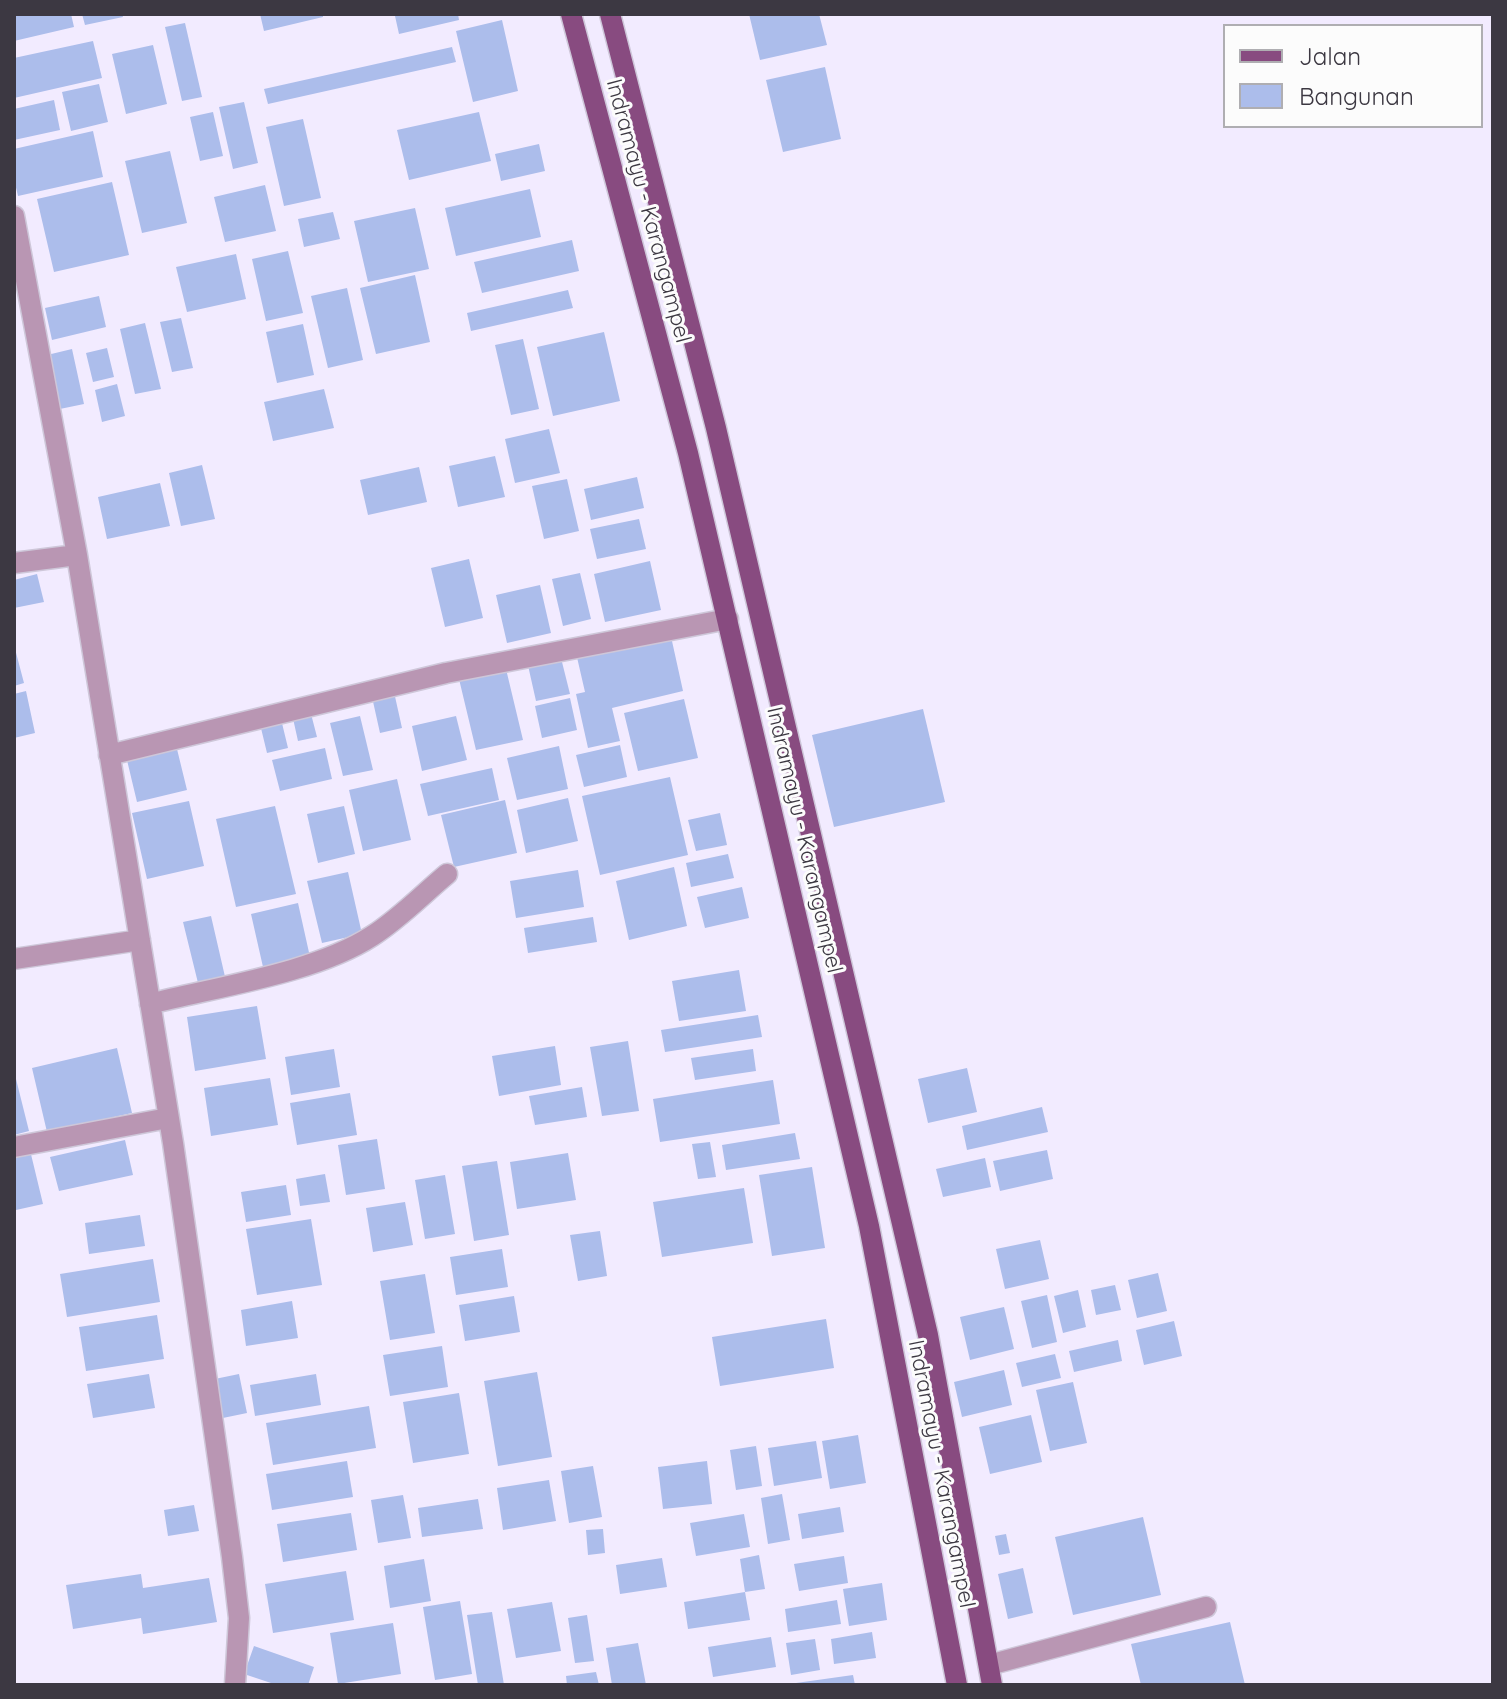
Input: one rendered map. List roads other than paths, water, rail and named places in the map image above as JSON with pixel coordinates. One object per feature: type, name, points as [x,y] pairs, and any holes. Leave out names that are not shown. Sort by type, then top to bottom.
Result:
[{"type":"main road","name":"Indramayu - Karangampel","points":[[571,14],[688,453],[869,1226],[957,1685]]},
{"type":"main road","points":[[610,14],[716,428],[928,1335],[990,1675]]},
{"type":"main road","points":[[726,610],[756,597]]},
{"type":"street","points":[[14,216],[77,555],[214,1419],[239,1618],[235,1685]]},
{"type":"street","points":[[14,563],[77,555]]},
{"type":"street","points":[[109,755],[446,673],[726,610]]},
{"type":"street","points":[[150,1004],[298,967],[346,951],[373,935],[447,874]]},
{"type":"street","points":[[14,959],[140,940]]},
{"type":"street","points":[[14,1147],[168,1118]]},
{"type":"street","points":[[990,1675],[1206,1607]]}]
